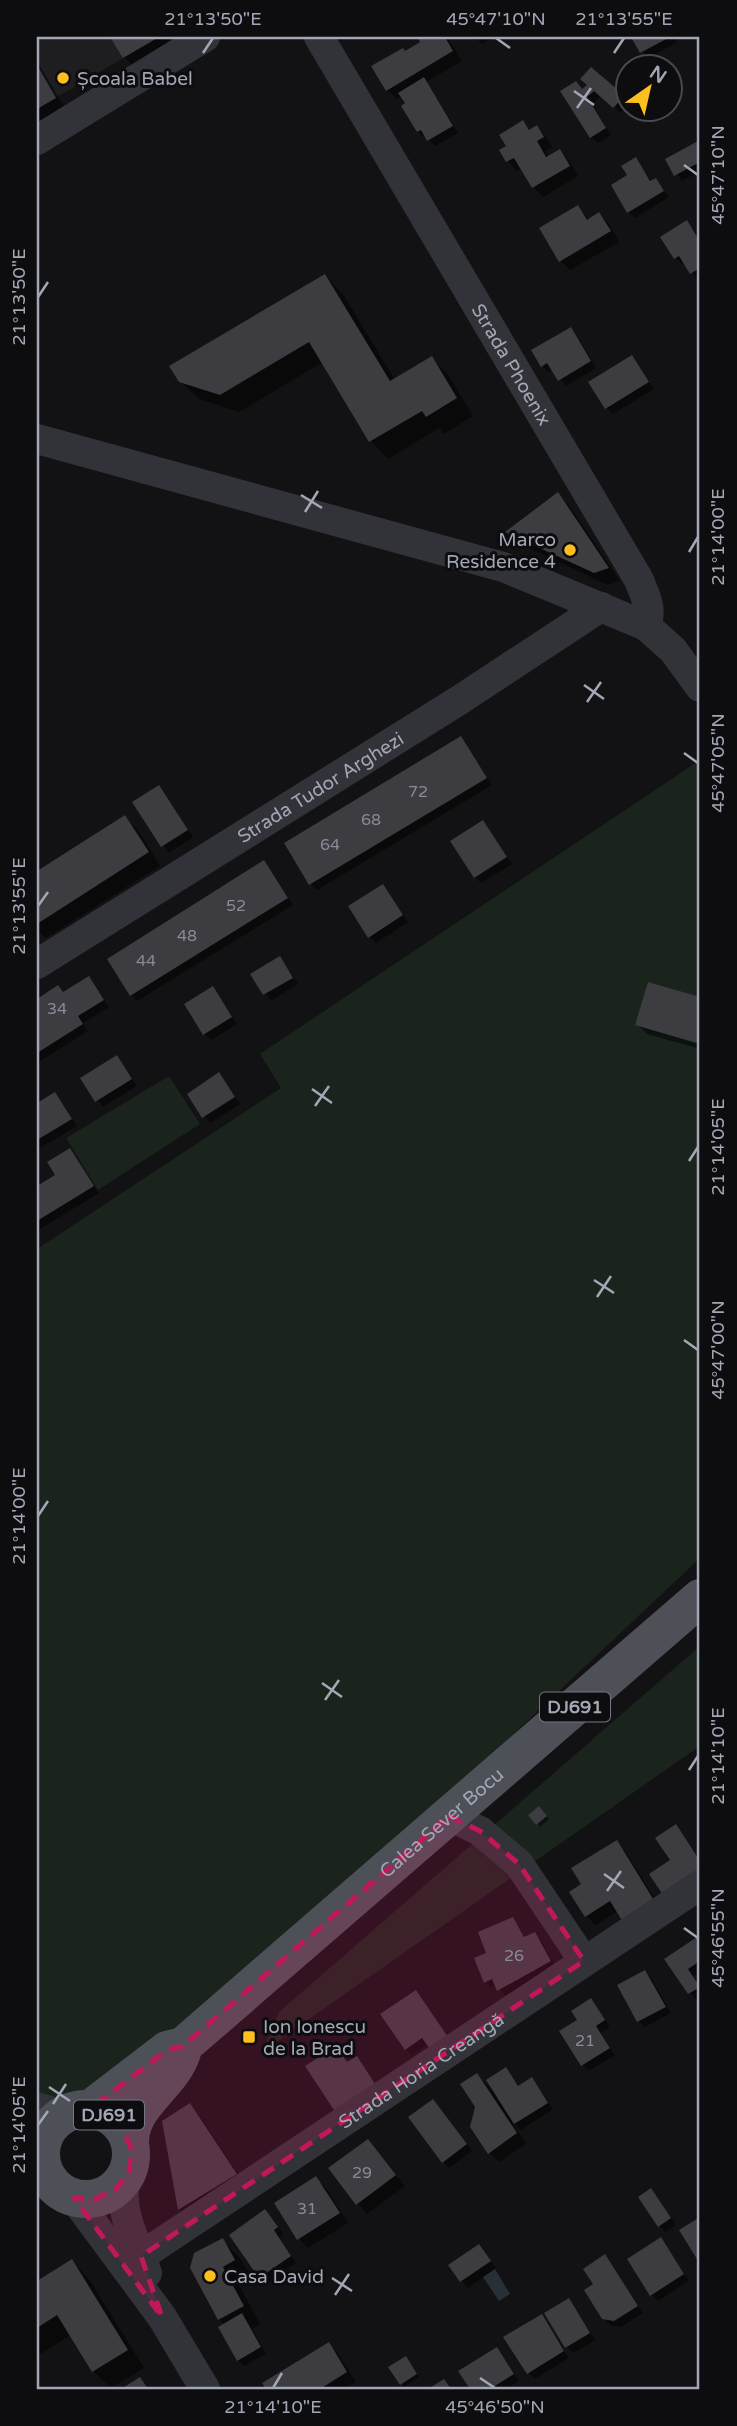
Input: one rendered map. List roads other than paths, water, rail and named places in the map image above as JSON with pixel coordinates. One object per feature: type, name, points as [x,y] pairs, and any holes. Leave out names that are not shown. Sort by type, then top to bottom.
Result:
[{"type":"main road","name":"Calea Sever Bocu","points":[[67,2109],[167,2050],[183,2046],[700,1598]]},
{"type":"main road","name":"Calea Sever Bocu","points":[[128,2157],[132,2125],[145,2103],[178,2066],[183,2046]]},
{"type":"main road","name":"DJ691","points":[[67,2109],[113,2117],[124,2129],[128,2157],[117,2188],[103,2196],[60,2203],[39,2159],[47,2130],[67,2109]]},
{"type":"street","points":[[37,140],[205,37]]},
{"type":"street","name":"Strada Phoenix","points":[[319,37],[639,580],[649,604],[646,626]]},
{"type":"street","points":[[37,439],[503,567],[646,626],[673,650],[700,687]]},
{"type":"street","name":"Strada Tudor Arghezi","points":[[37,964],[457,701],[601,607]]},
{"type":"street","points":[[449,1816],[480,1830],[519,1864],[584,1961]]},
{"type":"street","name":"Strada Horia Creangă","points":[[141,2256],[700,1885]]},
{"type":"street","points":[[128,2157],[123,2204],[162,2317]]},
{"type":"street","points":[[60,2203],[162,2317],[205,2389]]},
{"type":"place","name":"Școala Babel","points":[[63,78]]},
{"type":"place","name":"Marco Residence 4","points":[[570,550]]},
{"type":"place","name":"Ion Ionescu de la Brad","points":[[249,2037]]},
{"type":"place","name":"Casa David","points":[[210,2276]]}]
